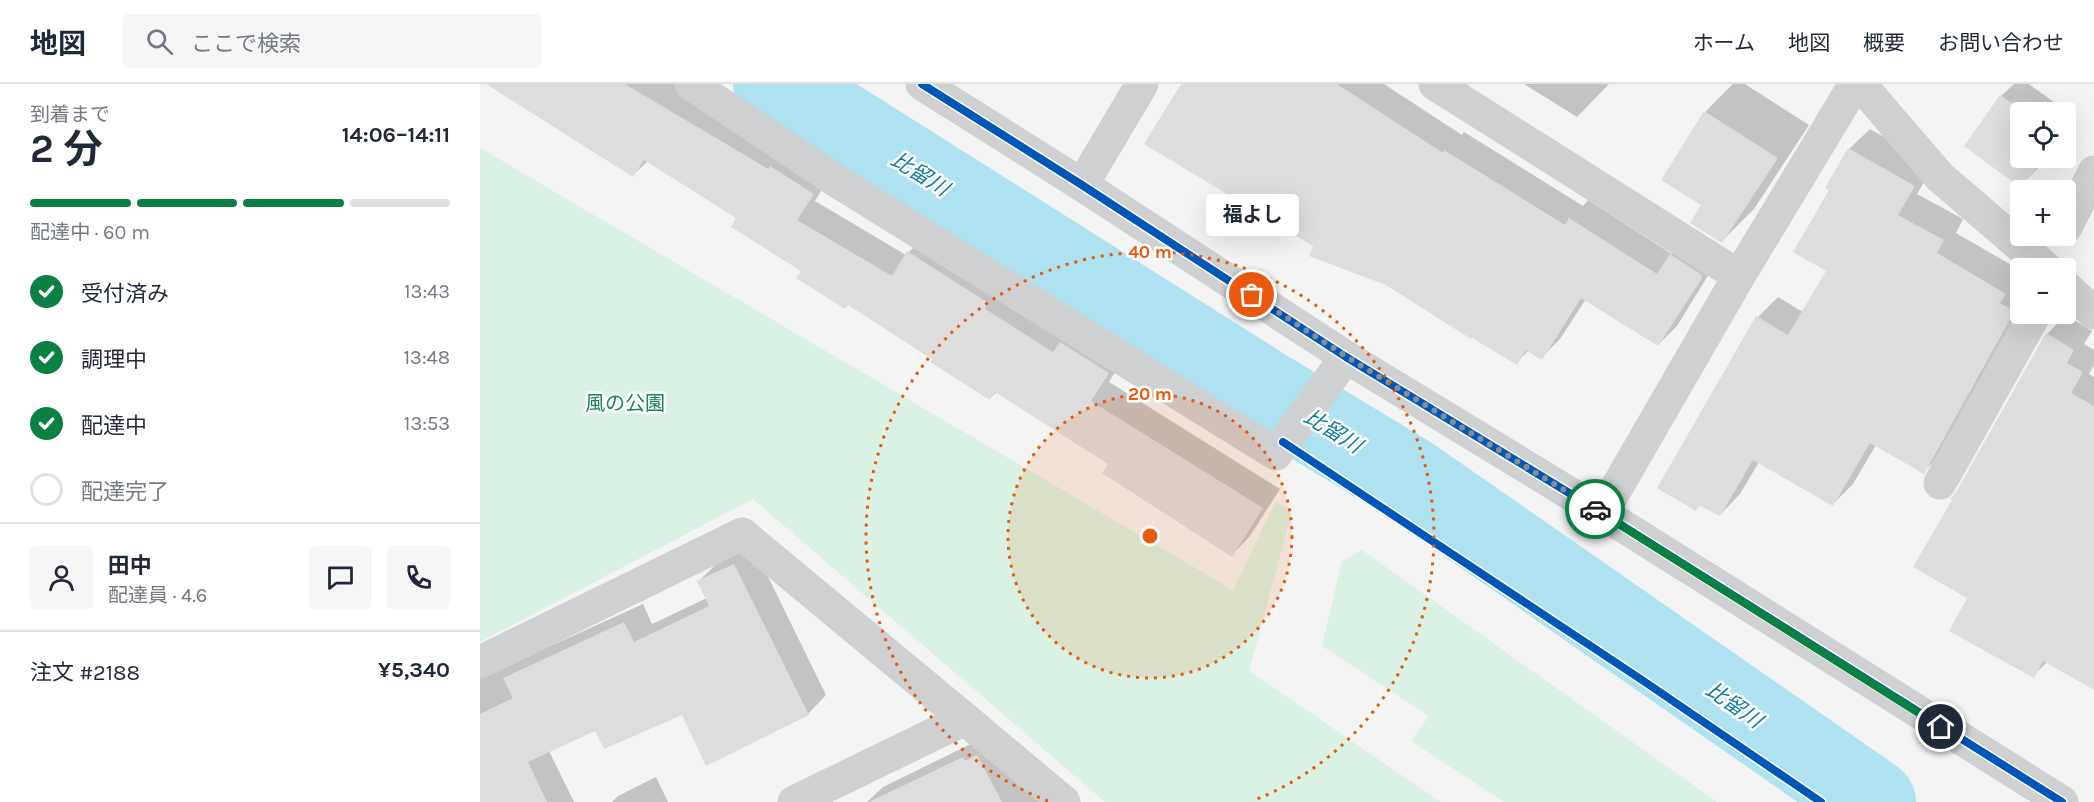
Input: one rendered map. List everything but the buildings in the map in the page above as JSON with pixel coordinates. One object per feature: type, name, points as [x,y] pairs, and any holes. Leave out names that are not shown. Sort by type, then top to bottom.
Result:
[{"type":"street","points":[[692,84],[835,180],[1276,454],[1347,357]]},
{"type":"street","points":[[922,84],[1347,357],[1602,513],[2062,802]]},
{"type":"street","points":[[1082,185],[1142,84]]},
{"type":"street","points":[[1435,84],[1739,276]]},
{"type":"street","points":[[1602,513],[1739,276],[1855,84]]},
{"type":"street","points":[[1860,84],[1940,177],[2033,258]]},
{"type":"street","points":[[2076,207],[2094,172]]},
{"type":"street","points":[[2076,296],[2094,313]]},
{"type":"street","points":[[1940,483],[2030,324]]},
{"type":"street","points":[[480,662],[742,534],[1064,802]]},
{"type":"street","points":[[794,802],[965,719]]},
{"type":"green space","name":"風の公園","points":[[480,148],[1233,590],[1276,501],[1292,512],[1249,671],[1441,802],[1105,802],[753,499],[480,642]]},
{"type":"green space","points":[[1362,550],[1717,802],[1504,802],[1411,741],[1429,716],[1322,646],[1342,561]]},
{"type":"waterway","name":"比留川","points":[[776,84],[1261,390],[1407,478],[1873,802]]},
{"type":"cycle path","points":[[922,84],[1346,357],[1602,513],[2062,802]]},
{"type":"cycle path","points":[[1283,442],[1645,682],[1821,802]]},
{"type":"way so far","points":[[1252,295],[1347,357],[1595,509]]},
{"type":"place","name":"福よし","points":[[1252,295]]},
{"type":"route","points":[[1595,509],[1941,727]]}]
